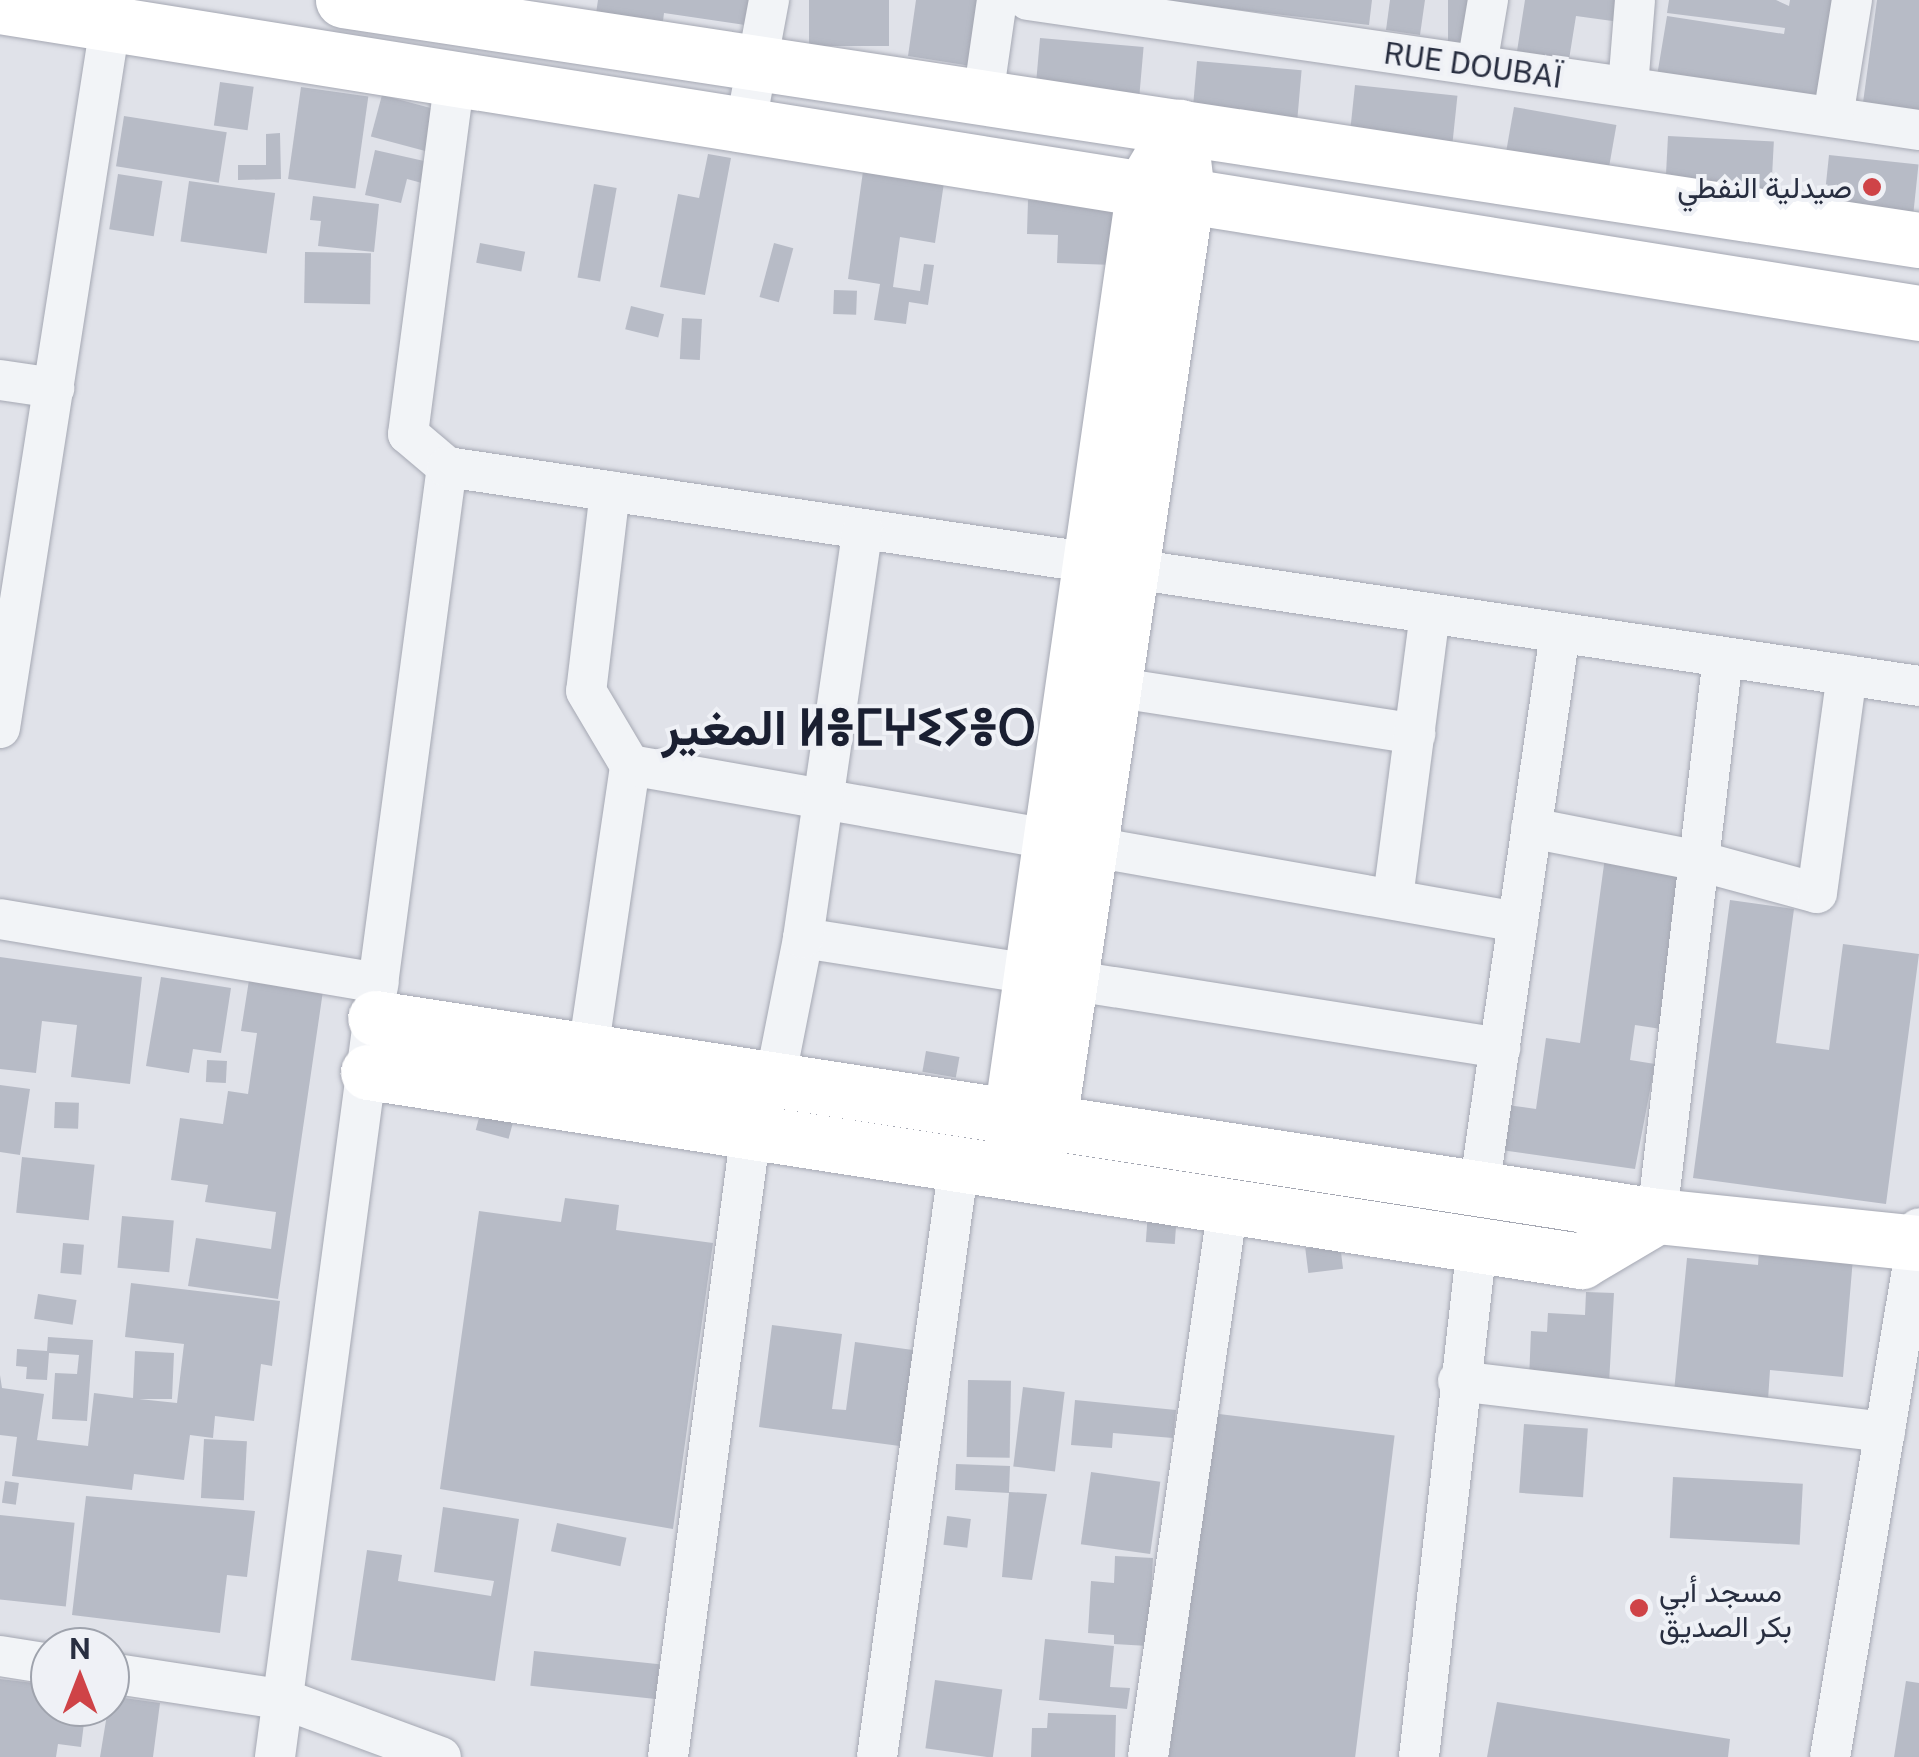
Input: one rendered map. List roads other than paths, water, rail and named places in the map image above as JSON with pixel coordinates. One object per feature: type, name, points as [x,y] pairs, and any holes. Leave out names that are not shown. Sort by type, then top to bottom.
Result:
[{"type":"street","points":[[344,0],[1919,240]]},
{"type":"street","points":[[746,123],[768,0]]},
{"type":"street","points":[[983,97],[997,0]]},
{"type":"street","name":"RUE DOUBAÏ","points":[[1028,0],[1086,4],[1919,130]]},
{"type":"street","points":[[1477,65],[1488,0]]},
{"type":"street","points":[[1628,87],[1635,0]]},
{"type":"street","points":[[1833,118],[1852,0]]},
{"type":"street","points":[[0,6],[112,12],[455,77],[1166,189],[1919,314]]},
{"type":"street","points":[[0,728],[112,12]]},
{"type":"street","points":[[455,77],[408,434],[448,467],[1919,686]]},
{"type":"street","points":[[1017,1173],[1030,1120],[1108,566],[1166,189],[1179,128]]},
{"type":"street","points":[[0,380],[54,388]]},
{"type":"street","points":[[275,1757],[286,1700],[448,467]]},
{"type":"street","points":[[588,1052],[630,765],[586,691],[610,491]]},
{"type":"street","points":[[668,1757],[751,1131],[775,1080],[803,938],[863,529]]},
{"type":"street","points":[[1070,840],[1113,687],[1108,566]]},
{"type":"street","points":[[1394,898],[1430,613]]},
{"type":"street","points":[[1479,1189],[1560,632]]},
{"type":"street","points":[[1657,1216],[1723,657]]},
{"type":"street","points":[[1532,828],[1699,861],[1818,894],[1848,675]]},
{"type":"street","points":[[1113,687],[1415,734]]},
{"type":"street","points":[[630,765],[1518,922]]},
{"type":"street","points":[[0,918],[588,1052],[1657,1216],[1918,1238],[1908,1367],[1885,1432],[1830,1757]]},
{"type":"street","points":[[803,938],[1500,1048]]},
{"type":"street","points":[[368,1072],[1581,1261],[1657,1216]]},
{"type":"street","points":[[877,1757],[959,1164]]},
{"type":"street","points":[[1148,1757],[1228,1206]]},
{"type":"street","points":[[1419,1757],[1458,1381],[1477,1245]]},
{"type":"street","points":[[1458,1381],[1885,1432]]},
{"type":"street","points":[[0,1656],[30,1661]]},
{"type":"street","points":[[130,1676],[286,1700],[441,1757]]},
{"type":"place","name":"صيدلية النفطي","points":[[1872,187]]},
{"type":"place","name":"مسجد أبي بكر الصديق","points":[[1639,1608]]},
{"type":"district","name":"المغير ⵍⴻⵎⵖⵉⵢⴻⵔ","points":[[849,727]]}]
